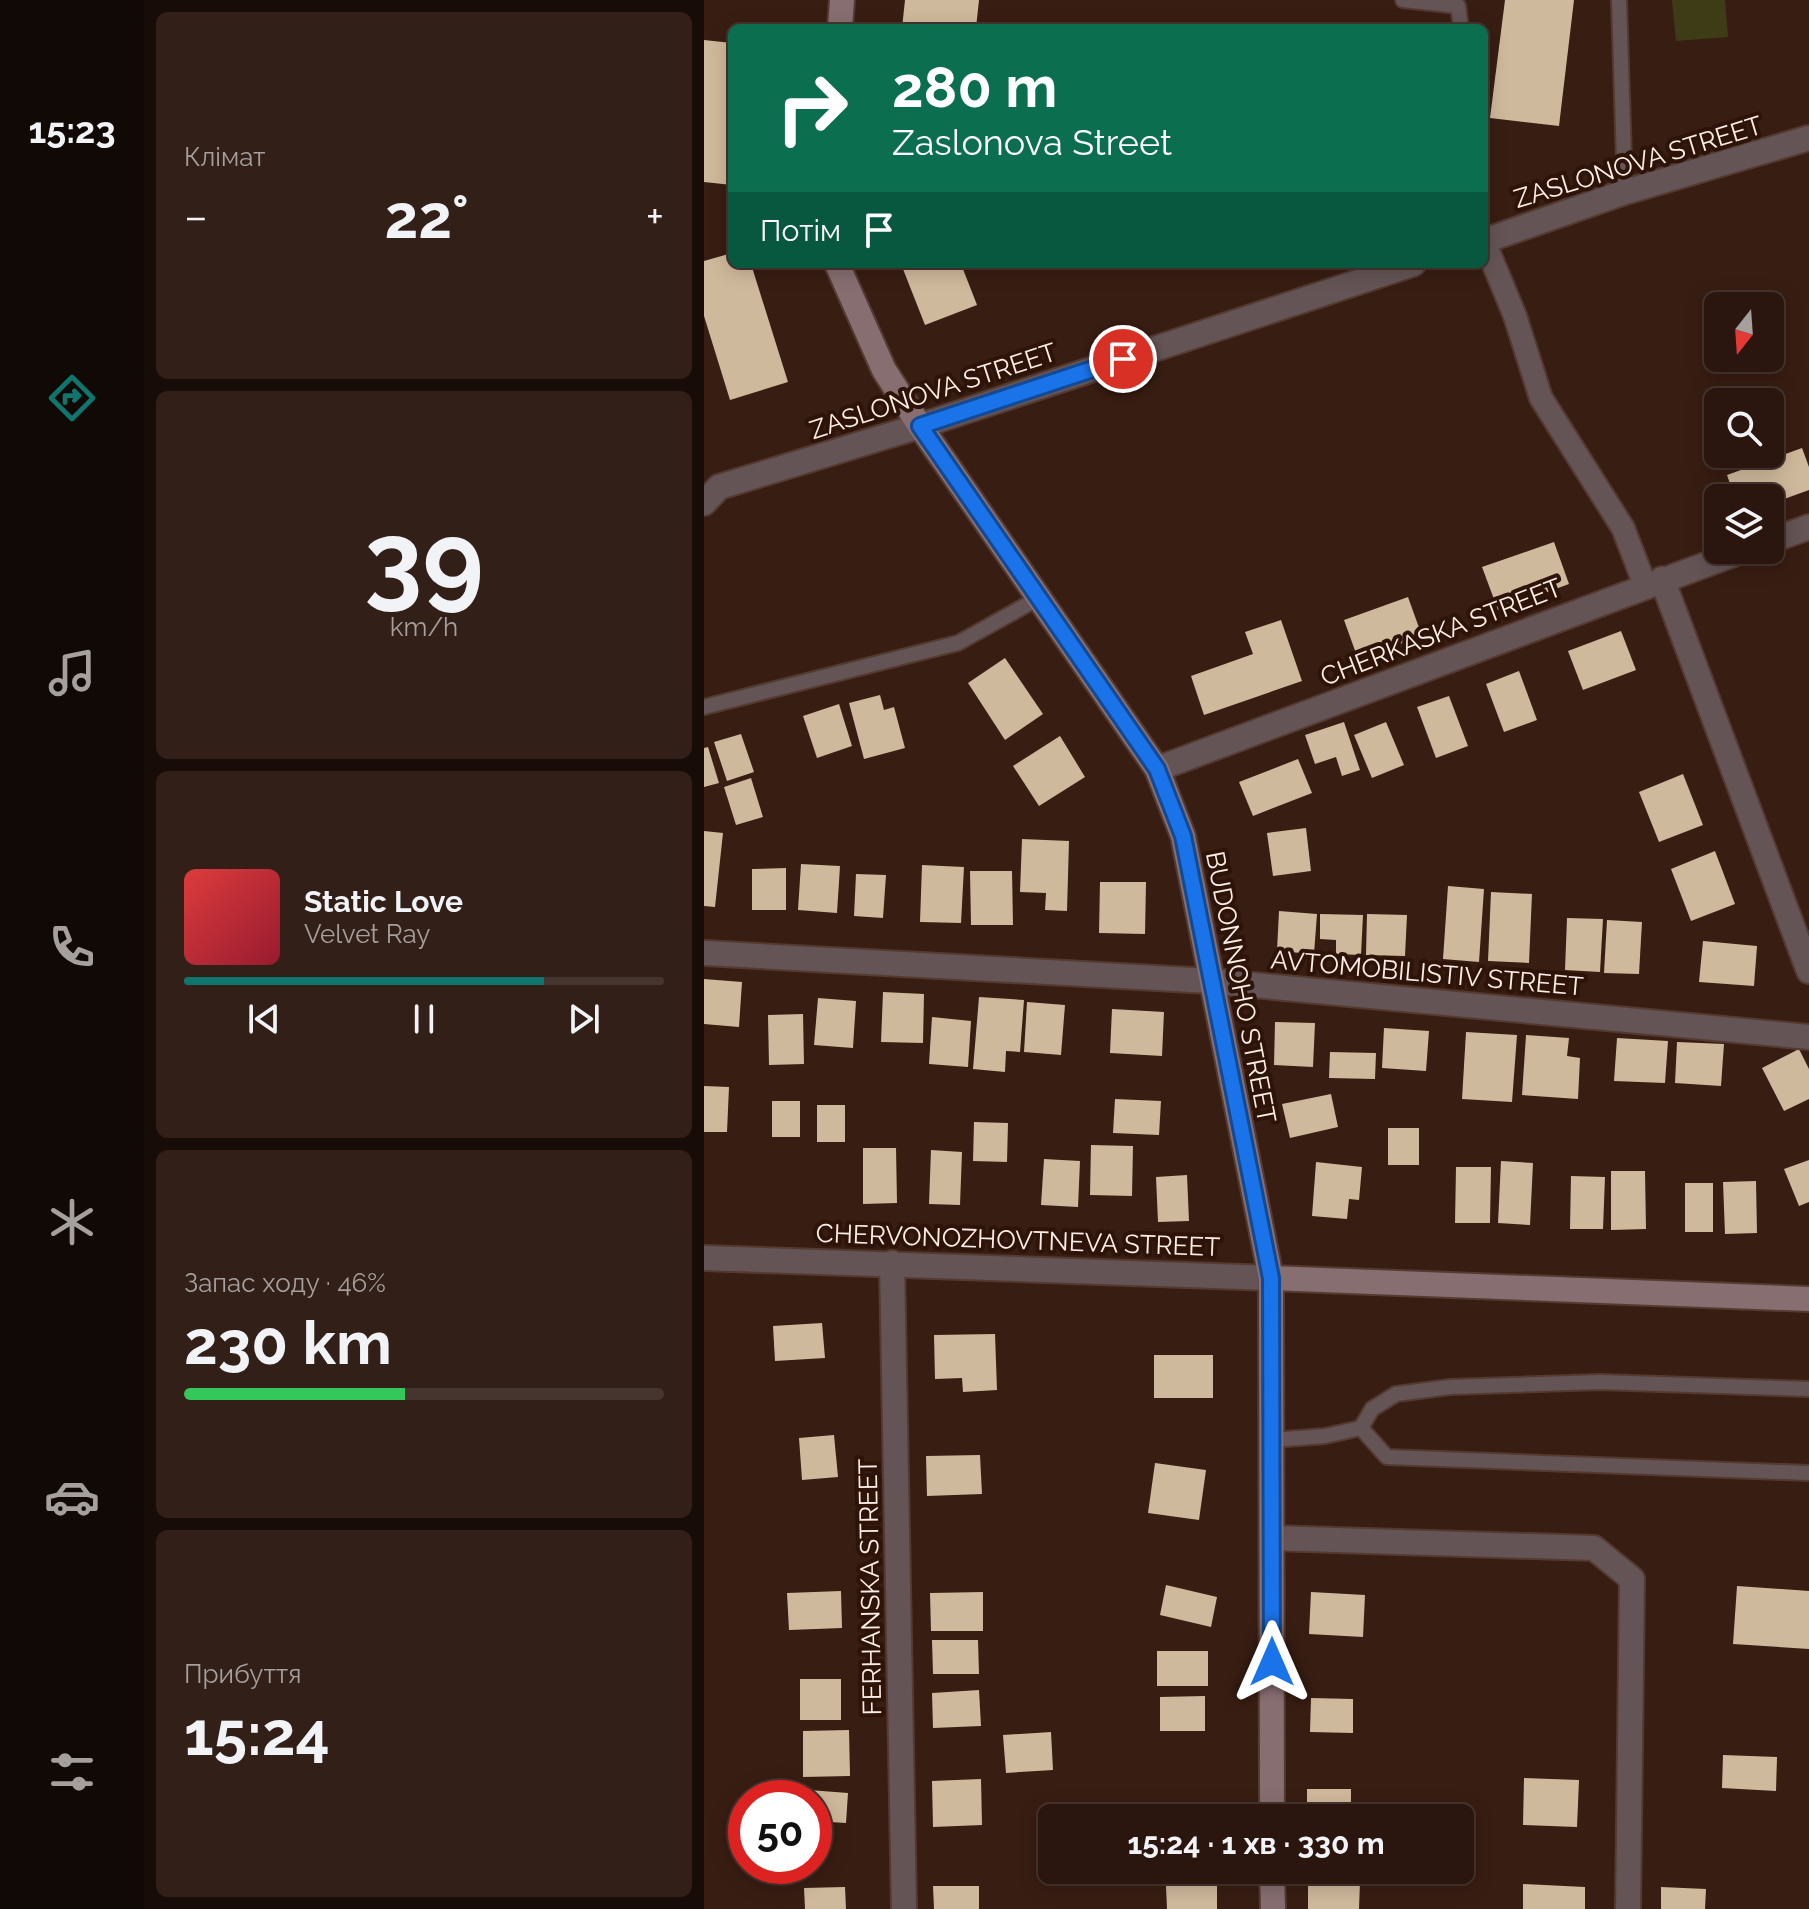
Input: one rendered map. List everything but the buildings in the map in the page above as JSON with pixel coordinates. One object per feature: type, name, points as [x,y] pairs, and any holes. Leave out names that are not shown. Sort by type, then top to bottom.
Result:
[{"type":"main road","points":[[840,24],[842,0]]},
{"type":"main road","name":"BUDONNOHO STREET","points":[[839,268],[884,370],[1157,769],[1183,836],[1271,1278],[1272,1804]]},
{"type":"main road","name":"CHERVONOZHOVTNEVA STREET","points":[[1271,1278],[1809,1299]]},
{"type":"main road","points":[[1272,1884],[1273,1909]]},
{"type":"street","name":"ZASLONOVA STREET","points":[[1488,240],[1625,192],[1809,138]]},
{"type":"street","points":[[1488,251],[1515,316],[1541,398],[1654,582],[1809,971]]},
{"type":"street","name":"ZASLONOVA STREET","points":[[704,503],[719,487],[920,426],[1401,268]]},
{"type":"street","points":[[1784,536],[1809,527]]},
{"type":"street","name":"CHERKASKA STREET","points":[[1157,769],[1705,564]]},
{"type":"street","name":"AVTOMOBILISTIV STREET","points":[[704,953],[1210,981],[1809,1037]]},
{"type":"street","name":"CHERVONOZHOVTNEVA STREET","points":[[704,1258],[1271,1278]]},
{"type":"street","name":"FERHANSKA STREET","points":[[892,1263],[904,1909]]},
{"type":"street","points":[[1272,1538],[1594,1548],[1632,1579],[1628,1909]]},
{"type":"lane","points":[[1403,0],[1458,6],[1460,24]]},
{"type":"lane","points":[[1619,0],[1625,192]]},
{"type":"lane","points":[[704,707],[958,643],[1039,598]]},
{"type":"lane","points":[[1273,1440],[1325,1436],[1361,1428],[1372,1409],[1396,1394],[1450,1387],[1600,1382],[1809,1389]]},
{"type":"lane","points":[[1361,1428],[1387,1457],[1809,1473]]},
{"type":"shaded area","points":[[1672,0],[1725,0],[1728,37],[1676,41]]},
{"type":"route","points":[[1123,359],[920,426],[1157,769],[1183,836],[1271,1278],[1272,1662]]}]
